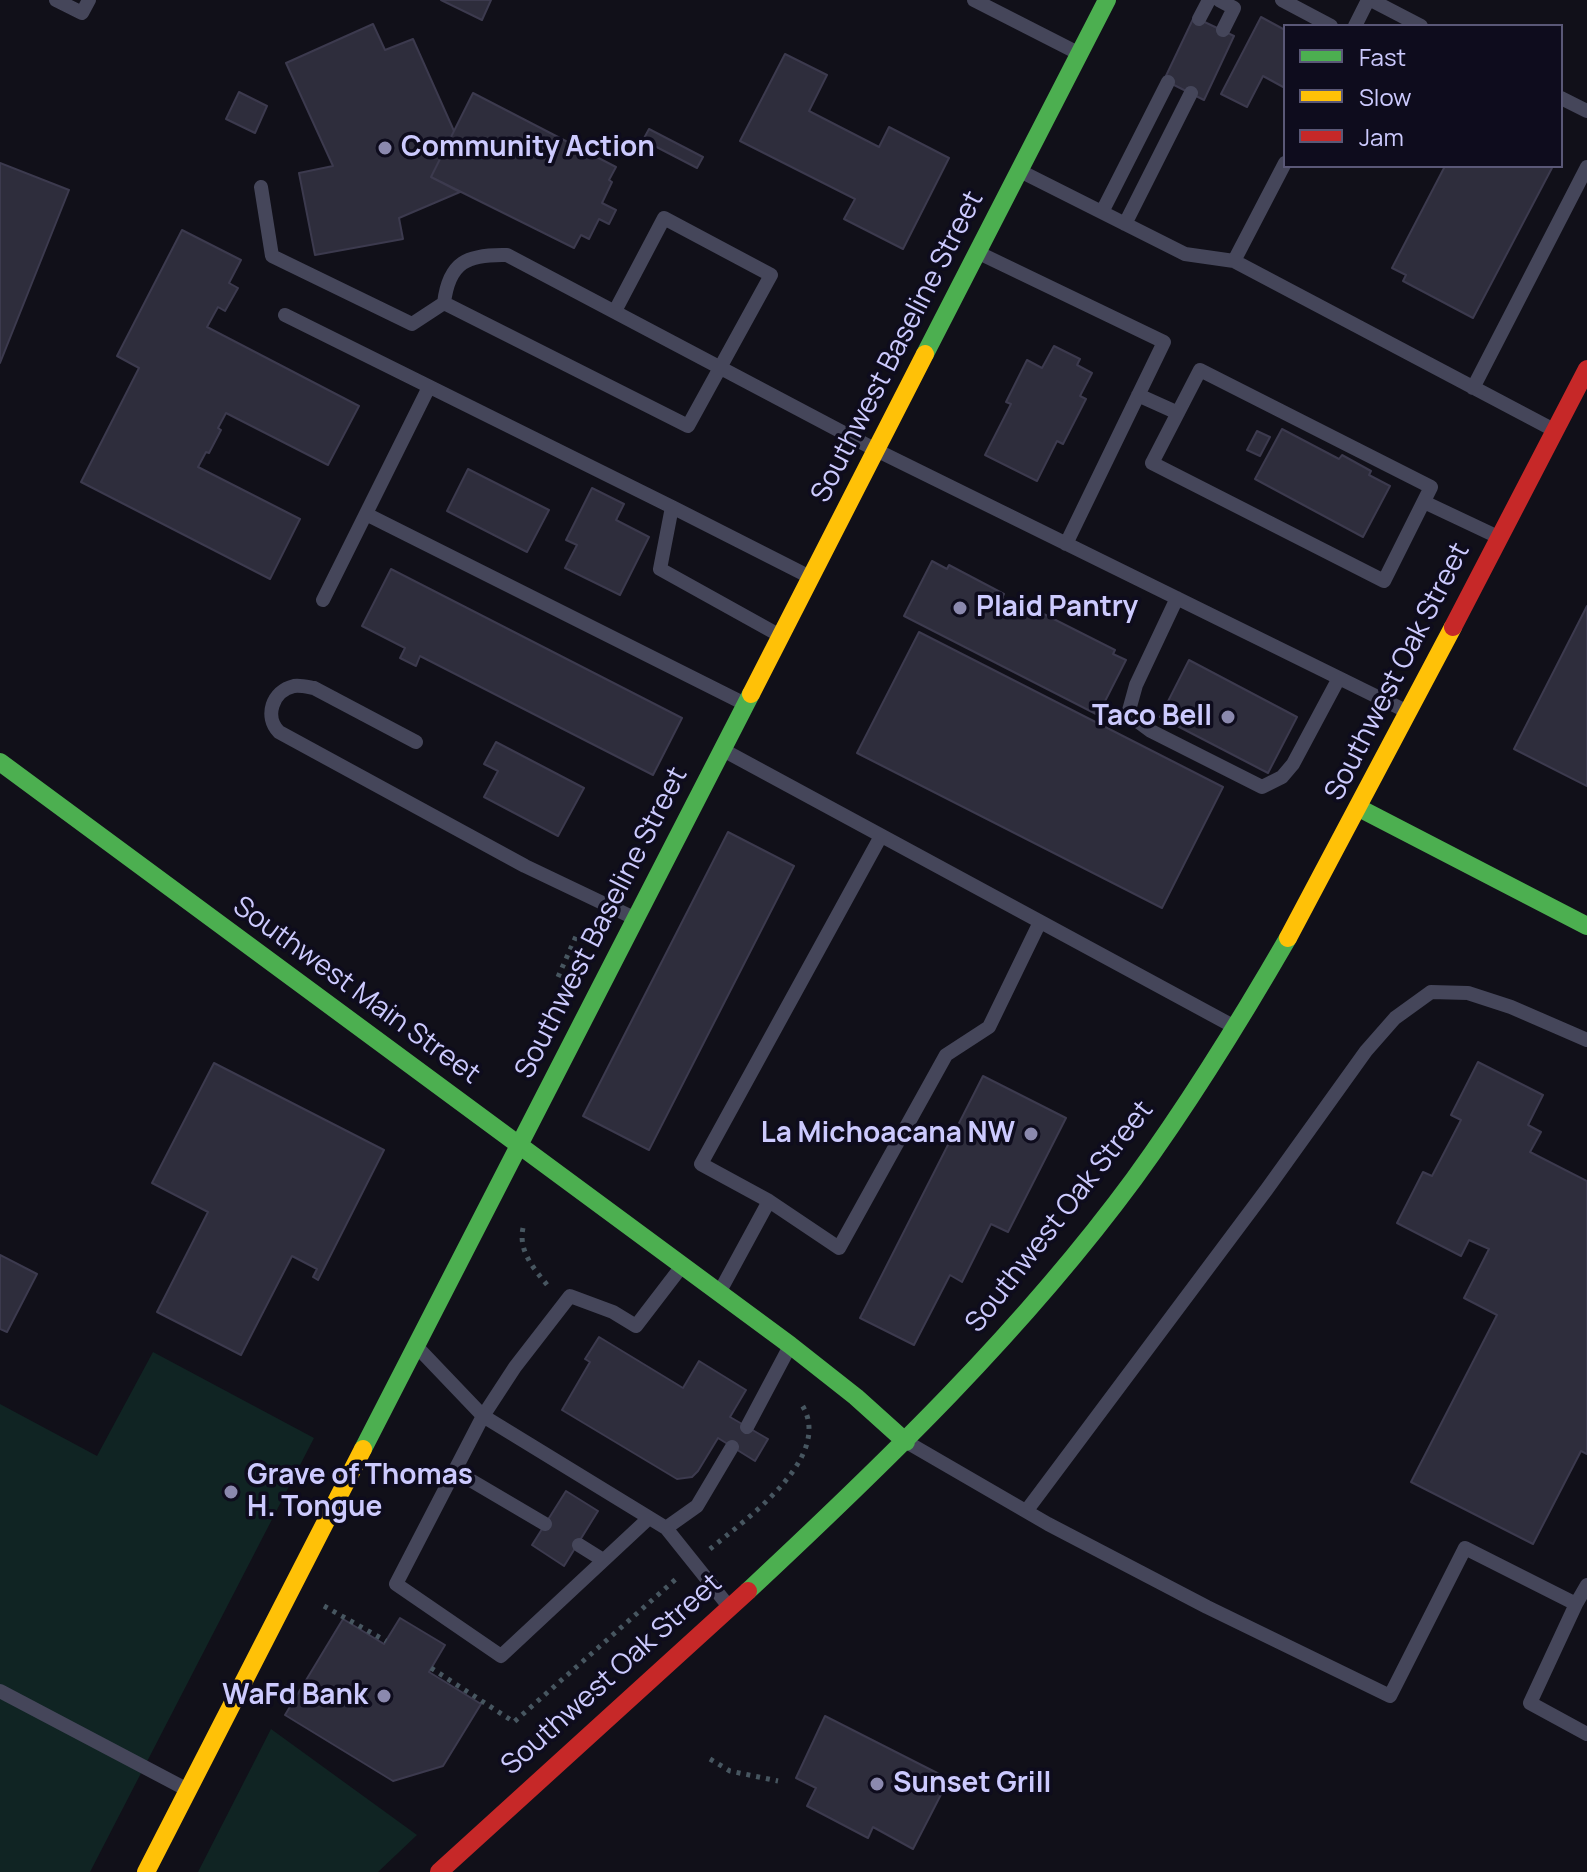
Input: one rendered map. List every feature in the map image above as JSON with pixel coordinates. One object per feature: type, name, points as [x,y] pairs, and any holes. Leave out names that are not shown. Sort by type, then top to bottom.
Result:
[{"type":"main road","name":"Southwest Baseline Street","points":[[146,1872],[1107,0]]},
{"type":"main road","name":"Southwest Oak Street","points":[[439,1872],[906,1442],[1022,1318],[1134,1178],[1235,1028],[1359,808],[1587,369]]},
{"type":"main road","name":"Southwest Main Street","points":[[0,762],[790,1345],[856,1397],[906,1442]]},
{"type":"main road","points":[[1359,808],[1587,926]]},
{"type":"lane","points":[[56,0],[82,13],[89,0]]},
{"type":"lane","points":[[974,0],[1079,54]]},
{"type":"lane","points":[[1199,19],[1209,0]]},
{"type":"lane","points":[[1219,0],[1234,8],[1223,30]]},
{"type":"lane","points":[[1282,0],[1327,24]]},
{"type":"lane","points":[[1356,24],[1370,0],[1417,24]]},
{"type":"lane","points":[[1102,212],[1168,82]]},
{"type":"lane","points":[[1125,224],[1191,93]]},
{"type":"lane","points":[[1563,99],[1587,111]]},
{"type":"lane","points":[[1234,261],[1283,167]]},
{"type":"lane","points":[[1473,388],[1587,167]]},
{"type":"lane","points":[[1020,171],[1185,254],[1234,261],[1555,431]]},
{"type":"lane","points":[[261,187],[272,256],[412,324],[444,303],[447,281],[458,266],[469,258],[487,254],[507,255],[876,450],[1409,712]]},
{"type":"lane","points":[[444,303],[688,426],[771,275],[664,218],[615,311]]},
{"type":"lane","points":[[978,252],[1164,342],[1066,544]]},
{"type":"lane","points":[[285,315],[812,578]]},
{"type":"lane","points":[[1200,370],[1431,487],[1424,502],[1384,581],[1152,463],[1200,370]]},
{"type":"lane","points":[[323,600],[429,387]]},
{"type":"lane","points":[[1138,395],[1178,413]]},
{"type":"lane","points":[[1424,502],[1500,538]]},
{"type":"lane","points":[[672,507],[660,569],[781,636]]},
{"type":"lane","points":[[366,514],[746,705]]},
{"type":"lane","points":[[1177,598],[1136,685],[1128,714],[1151,731],[1262,787],[1282,777],[1293,764],[1339,678]]},
{"type":"lane","points":[[416,742],[314,688],[297,685],[283,690],[275,699],[270,713],[272,725],[279,732],[525,866],[636,919]]},
{"type":"lane","points":[[722,750],[1235,1028]]},
{"type":"lane","points":[[881,836],[701,1164],[769,1201],[839,1248],[946,1055],[989,1027],[1040,922]]},
{"type":"lane","points":[[1027,1510],[1366,1051],[1395,1018],[1431,992],[1468,993],[1511,1007],[1587,1040]]},
{"type":"lane","points":[[719,1293],[769,1201]]},
{"type":"lane","points":[[649,1518],[501,1656],[396,1584],[483,1416],[515,1367],[570,1296],[613,1312],[636,1326],[683,1266]]},
{"type":"lane","points":[[747,1427],[790,1345]]},
{"type":"lane","points":[[417,1347],[483,1416],[666,1528],[729,1606]]},
{"type":"lane","points":[[906,1442],[1194,1600],[1390,1696],[1465,1548],[1576,1604]]},
{"type":"lane","points":[[666,1528],[697,1506],[732,1447]]},
{"type":"lane","points":[[455,1471],[545,1524]]},
{"type":"lane","points":[[579,1545],[603,1560]]},
{"type":"lane","points":[[1587,1585],[1530,1703],[1587,1734]]},
{"type":"lane","points":[[0,1691],[188,1790]]},
{"type":"path","points":[[525,1217],[522,1237],[531,1266],[563,1305]]},
{"type":"path","points":[[431,1668],[514,1722],[792,1474],[803,1457],[811,1435],[806,1410],[791,1388],[775,1375]]},
{"type":"path","points":[[331,1592],[324,1606],[386,1641]]},
{"type":"path","points":[[710,1759],[730,1771],[778,1781]]},
{"type":"green space","points":[[153,1352],[314,1438],[90,1872],[0,1872],[0,1404],[97,1456]]},
{"type":"green space","points":[[271,1729],[417,1835],[378,1872],[198,1872]]},
{"type":"building","points":[[441,0],[491,0],[482,20]]},
{"type":"building","points":[[1194,17],[1234,36],[1204,100],[1164,80]]},
{"type":"building","points":[[1261,17],[1283,29],[1283,87],[1263,76],[1247,107],[1221,94]]},
{"type":"building","name":"Community Action","points":[[373,24],[385,50],[413,39],[454,131],[431,177],[460,192],[399,218],[403,239],[315,255],[299,173],[333,166],[286,63]]},
{"type":"building","points":[[785,54],[827,75],[809,111],[879,147],[889,127],[949,158],[903,249],[844,219],[855,199],[740,141]]},
{"type":"building","points":[[239,92],[267,106],[255,133],[226,119]]},
{"type":"building","points":[[473,93],[616,167],[602,203],[616,210],[609,224],[599,219],[589,239],[581,235],[574,248],[431,177]]},
{"type":"building","points":[[649,129],[703,157],[697,168],[643,140]]},
{"type":"building","points":[[0,163],[69,190],[0,363]]},
{"type":"building","points":[[1444,168],[1552,168],[1473,318],[1403,281],[1406,275],[1392,268]]},
{"type":"building","points":[[182,230],[241,260],[229,283],[238,288],[225,311],[218,307],[207,327],[359,406],[328,465],[226,413],[218,428],[221,430],[198,467],[300,519],[270,579],[81,482],[139,368],[117,356]]},
{"type":"building","points":[[1054,346],[1080,359],[1077,365],[1092,373],[1080,396],[1086,399],[1063,444],[1057,441],[1037,481],[985,455],[1011,404],[1006,402],[1027,360],[1042,368]]},
{"type":"building","points":[[1282,429],[1339,459],[1342,455],[1390,486],[1363,537],[1255,479]]},
{"type":"building","points":[[1257,431],[1270,437],[1260,456],[1247,450]]},
{"type":"building","points":[[468,469],[549,510],[527,552],[447,511]]},
{"type":"building","points":[[592,488],[624,504],[616,520],[649,537],[620,595],[565,568],[577,545],[566,540]]},
{"type":"building","points":[[932,561],[947,569],[949,565],[1004,594],[1002,598],[1016,604],[1018,601],[1115,650],[1113,654],[1126,660],[1098,715],[904,616]]},
{"type":"building","points":[[391,569],[682,718],[653,775],[420,656],[416,666],[400,658],[405,648],[362,626]]},
{"type":"building","points":[[1587,606],[1587,786],[1514,749]]},
{"type":"building","points":[[919,632],[1223,787],[1162,908],[857,753]]},
{"type":"building","name":"Taco Bell","points":[[1189,660],[1297,717],[1268,773],[1160,717]]},
{"type":"building","points":[[496,742],[584,788],[558,836],[484,797],[498,771],[484,764]]},
{"type":"building","points":[[728,832],[794,866],[649,1150],[583,1116]]},
{"type":"building","points":[[1478,1062],[1543,1095],[1528,1125],[1541,1132],[1530,1152],[1587,1181],[1587,1454],[1581,1451],[1533,1544],[1411,1482],[1497,1315],[1464,1298],[1489,1249],[1469,1240],[1461,1256],[1397,1223],[1423,1172],[1432,1176],[1461,1120],[1451,1115]]},
{"type":"building","points":[[214,1063],[384,1150],[318,1280],[313,1277],[317,1269],[292,1256],[241,1355],[157,1312],[208,1212],[152,1183]]},
{"type":"building","points":[[983,1076],[1066,1118],[1008,1232],[991,1224],[962,1282],[950,1275],[914,1345],[860,1318]]},
{"type":"building","points":[[0,1255],[37,1274],[7,1332],[0,1329]]},
{"type":"building","points":[[599,1337],[683,1388],[699,1361],[746,1390],[730,1417],[768,1439],[755,1461],[718,1438],[692,1477],[677,1479],[562,1410],[590,1362],[585,1359]]},
{"type":"building","points":[[566,1491],[598,1511],[564,1566],[532,1545]]},
{"type":"building","points":[[400,1618],[445,1645],[429,1672],[481,1704],[443,1766],[393,1781],[285,1715],[343,1619],[384,1644]]},
{"type":"building","name":"Sunset Grill","points":[[825,1716],[949,1779],[913,1849],[873,1827],[868,1838],[807,1806],[816,1788],[796,1778]]},
{"type":"traffic: fast","points":[[925,354],[1107,0]]},
{"type":"traffic: fast","points":[[363,1449],[751,694]]},
{"type":"traffic: fast","points":[[0,762],[790,1345],[856,1397],[906,1442]]},
{"type":"traffic: fast","points":[[1359,808],[1587,926]]},
{"type":"traffic: fast","points":[[748,1591],[901,1444],[1046,1290],[1155,1150],[1195,1091],[1288,938]]},
{"type":"traffic: slow","points":[[751,694],[925,354]]},
{"type":"traffic: slow","points":[[1288,938],[1453,627]]},
{"type":"traffic: slow","points":[[146,1872],[363,1449]]},
{"type":"traffic: jam","points":[[1453,627],[1587,369]]},
{"type":"traffic: jam","points":[[439,1872],[748,1591]]},
{"type":"place","name":"Community Action","points":[[385,148]]},
{"type":"place","name":"Plaid Pantry","points":[[960,608]]},
{"type":"place","name":"Taco Bell","points":[[1228,717]]},
{"type":"place","name":"La Michoacana NW","points":[[1031,1134]]},
{"type":"place","name":"Grave of Thomas H. Tongue","points":[[231,1492]]},
{"type":"place","name":"WaFd Bank","points":[[384,1696]]},
{"type":"place","name":"Sunset Grill","points":[[877,1784]]}]
